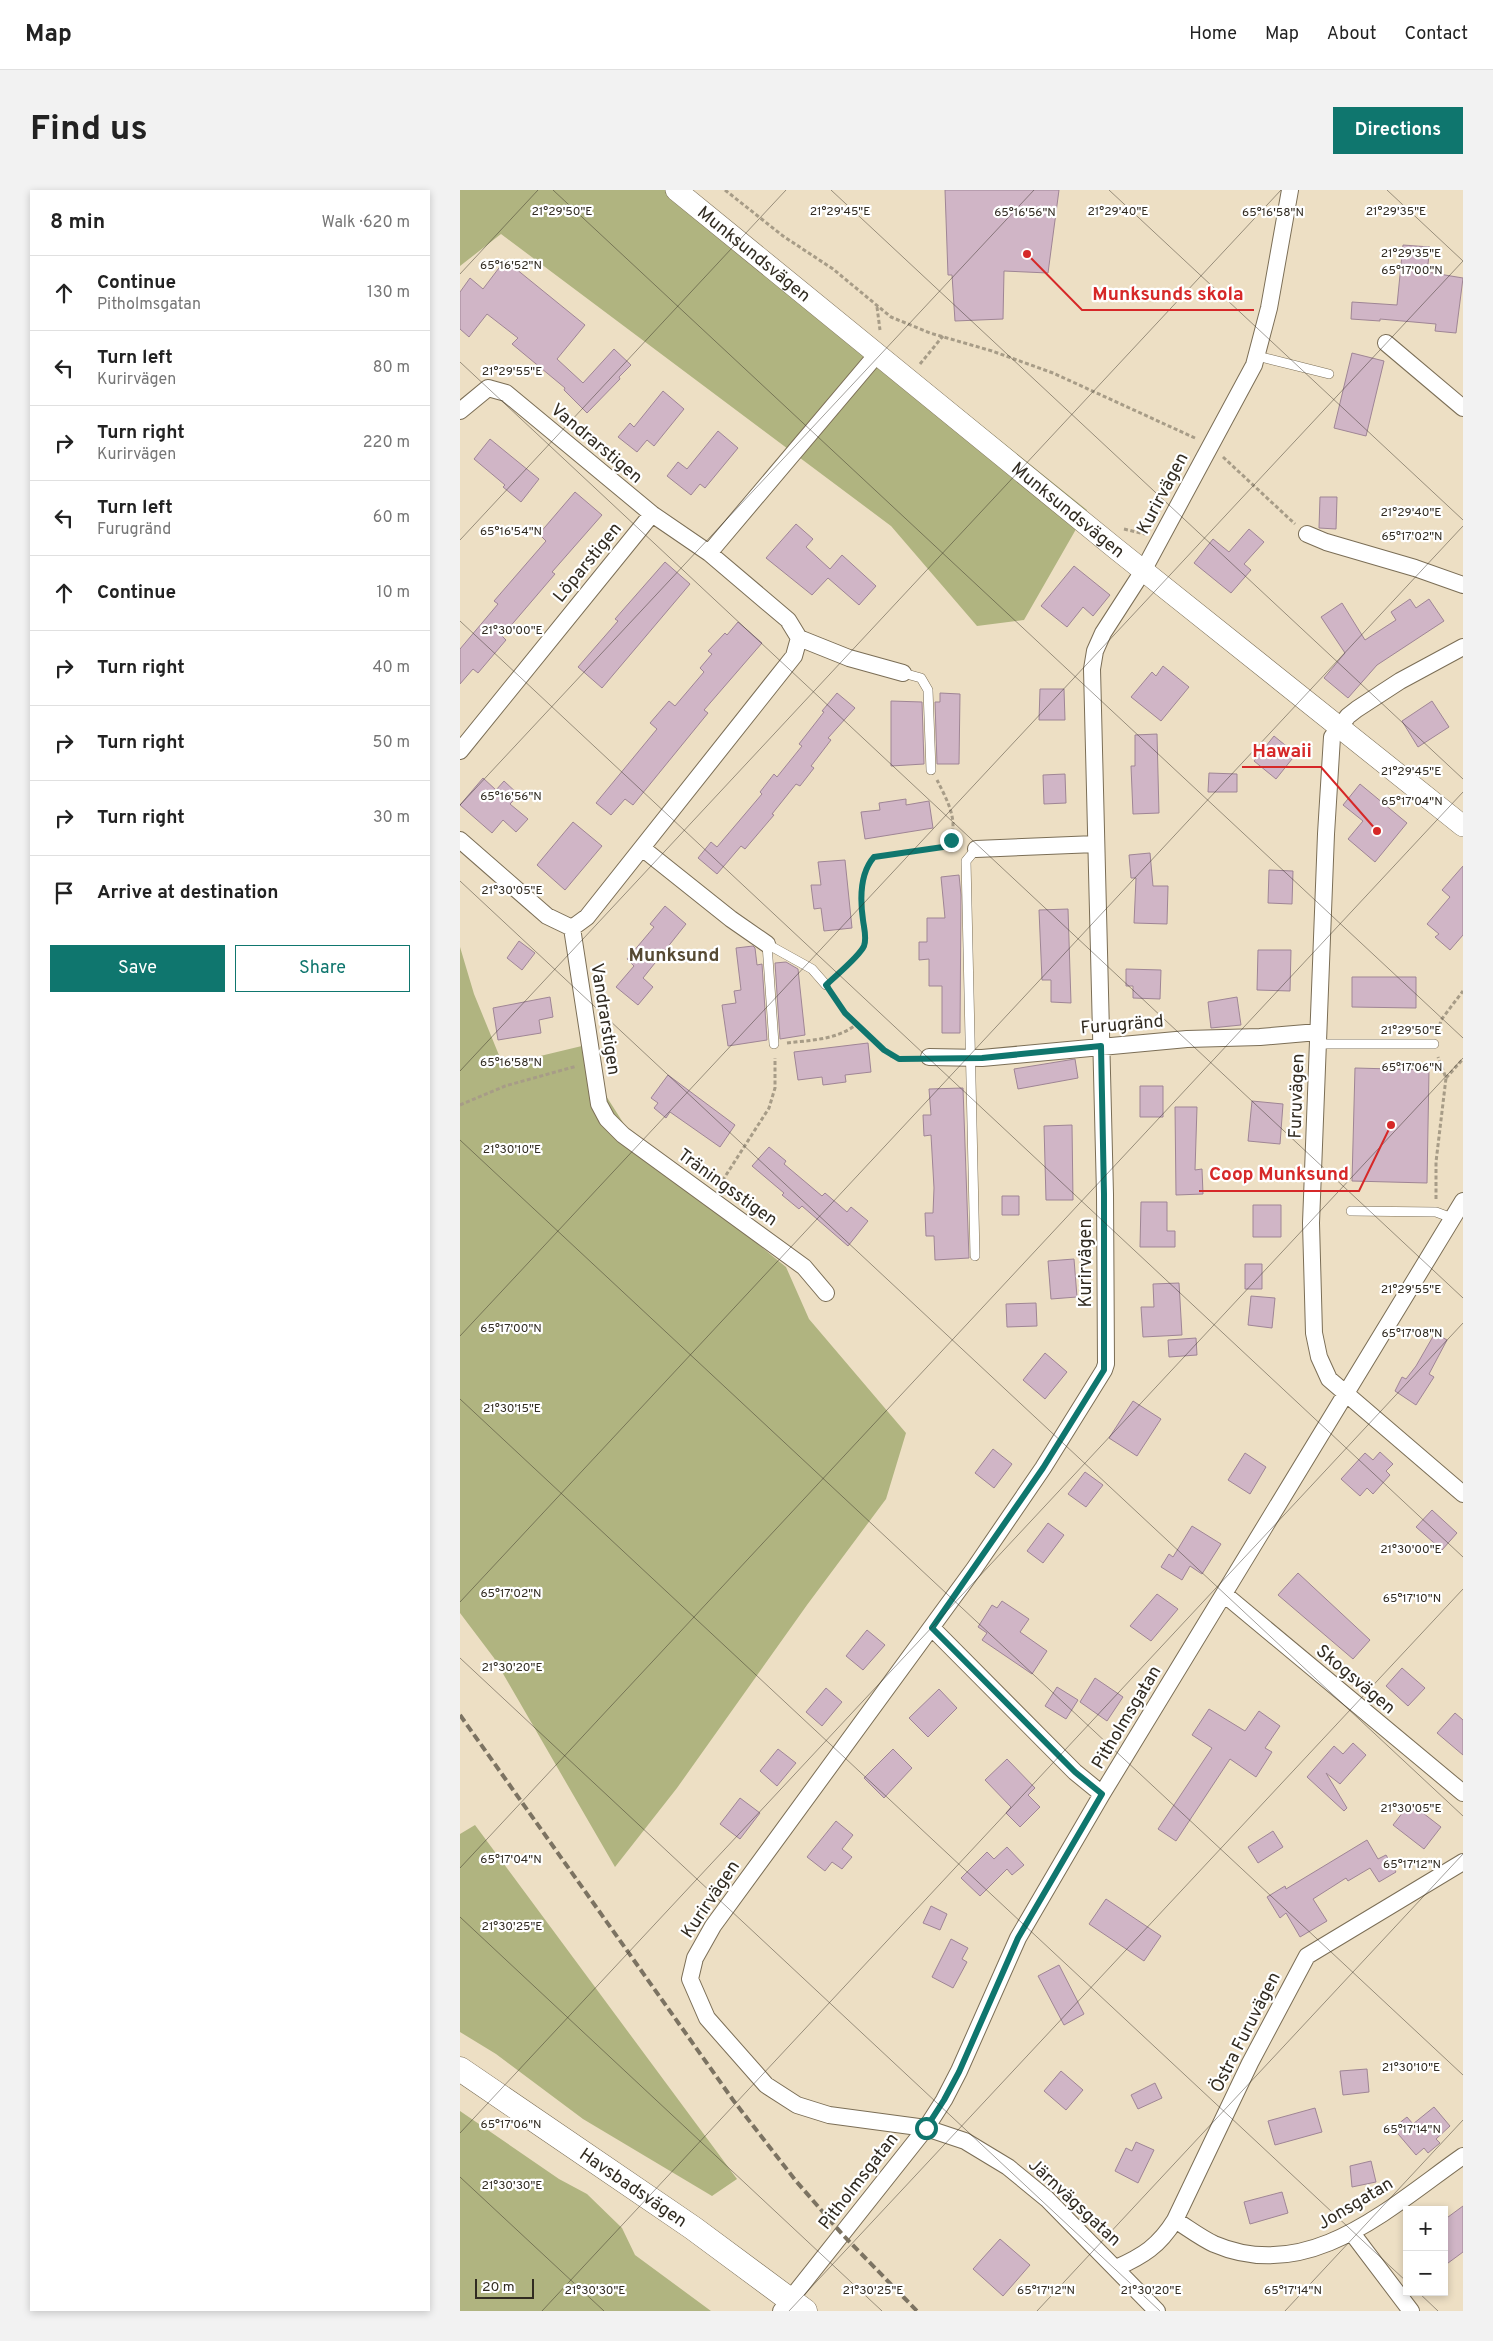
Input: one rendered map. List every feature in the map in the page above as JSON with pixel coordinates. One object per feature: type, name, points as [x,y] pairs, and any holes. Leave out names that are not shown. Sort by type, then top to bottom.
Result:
[{"type":"main road","name":"Havsbadsvägen","points":[[460,2068],[693,2228],[792,2307]]},
{"type":"street","name":"Munksundsvägen","points":[[676,190],[1338,728],[1463,826]]},
{"type":"street","name":"Kurirvägen","points":[[926,2128],[829,2115],[797,2105],[766,2085],[706,2018],[690,1979],[695,1958],[713,1926],[932,1628],[1043,1468],[1104,1370],[1105,1204],[1092,669],[1095,650],[1113,615],[1144,571],[1254,365],[1269,308],[1290,190]]},
{"type":"street","points":[[1386,343],[1463,408]]},
{"type":"street","points":[[709,552],[878,353]]},
{"type":"street","name":"Vandrarstigen","points":[[460,411],[488,388],[506,393],[652,514],[709,552],[788,620],[799,638]]},
{"type":"street","name":"Löparstigen","points":[[460,751],[652,514]]},
{"type":"street","points":[[1308,534],[1326,542],[1415,568],[1463,585]]},
{"type":"street","points":[[460,840],[547,916],[572,928],[586,916],[642,848],[794,656],[799,638],[849,658],[903,673]]},
{"type":"street","points":[[1338,728],[1348,716],[1371,700],[1463,647]]},
{"type":"street","name":"Furuvägen","points":[[1338,728],[1332,737],[1330,749],[1318,1038],[1311,1224],[1314,1333],[1319,1357],[1329,1379],[1463,1494]]},
{"type":"street","points":[[976,849],[1096,844]]},
{"type":"street","points":[[642,848],[731,919],[767,944]]},
{"type":"street","name":"Vandrarstigen","points":[[572,928],[599,1104],[605,1114]]},
{"type":"street","name":"Furugränd","points":[[929,1057],[971,1058],[1101,1046],[1318,1038]]},
{"type":"street","name":"Träningsstigen","points":[[605,1114],[622,1135],[804,1267],[826,1293]]},
{"type":"street","name":"Pitholmsgatan","points":[[792,2307],[926,2128],[944,2100],[959,2072],[1018,1938],[1102,1794],[1463,1201]]},
{"type":"street","name":"Skogsvägen","points":[[1224,1594],[1463,1793]]},
{"type":"street","points":[[932,1628],[1075,1772],[1102,1794]]},
{"type":"street","name":"Östra Furuvägen","points":[[1116,2268],[1145,2255],[1166,2234],[1175,2220],[1250,2063],[1306,1956],[1463,1862]]},
{"type":"street","name":"Järnvägsgatan","points":[[926,2128],[966,2141],[1008,2167],[1047,2200],[1157,2311]]},
{"type":"street","name":"Jonsgatan","points":[[1175,2220],[1214,2244],[1258,2256],[1284,2256],[1318,2249],[1352,2233],[1463,2156]]},
{"type":"street","points":[[1352,2233],[1411,2311]]},
{"type":"lane","points":[[1256,356],[1329,374]]},
{"type":"lane","points":[[903,673],[921,678],[928,690],[931,770]]},
{"type":"lane","points":[[975,1256],[966,861],[976,849]]},
{"type":"lane","points":[[767,944],[812,969],[826,985]]},
{"type":"lane","points":[[767,944],[774,1044]]},
{"type":"lane","points":[[1318,1038],[1434,1044]]},
{"type":"lane","points":[[1350,1211],[1436,1212],[1452,1218]]},
{"type":"path","points":[[725,190],[783,236],[833,269],[891,316],[914,327],[1053,373],[1174,426],[1210,447],[1308,534]]},
{"type":"path","points":[[929,1057],[906,1060],[891,1056],[839,1005],[826,985],[864,947],[865,934],[862,904],[863,880],[867,865],[874,857],[943,847],[951,840],[953,832],[952,817],[931,770]]},
{"type":"path","points":[[1436,1212],[1436,1162],[1446,1078],[1434,1044],[1441,1020],[1463,991]]},
{"type":"path","points":[[710,1199],[769,1108],[775,1088],[774,1044],[827,1038],[846,1033],[857,1024]]},
{"type":"path","points":[[1446,1078],[1463,1059]]},
{"type":"path","points":[[460,1105],[505,1086],[592,1062]]},
{"type":"green space","points":[[460,190],[689,190],[1087,510],[1024,620],[977,626],[891,526],[501,234],[460,266]]},
{"type":"green space","points":[[460,947],[474,994],[503,1065],[586,1045],[594,1077],[638,1146],[786,1267],[809,1319],[906,1433],[886,1499],[807,1605],[677,1788],[615,1867],[494,1658],[460,1613]]},
{"type":"green space","points":[[475,1825],[737,2179],[712,2196],[583,2119],[496,2054],[460,2032],[460,1834]]},
{"type":"green space","points":[[460,2111],[559,2179],[587,2194],[622,2228],[635,2255],[711,2311],[460,2311]]},
{"type":"building","points":[[945,190],[1059,190],[1048,273],[1004,271],[1003,319],[955,321],[952,275],[948,275]]},
{"type":"building","points":[[1403,245],[1430,247],[1427,272],[1463,278],[1456,333],[1435,331],[1436,324],[1380,319],[1380,321],[1351,319],[1352,302],[1397,305]]},
{"type":"building","points":[[505,260],[585,325],[557,359],[583,383],[614,349],[631,365],[587,413],[564,390],[565,388],[512,344],[518,338],[487,314],[469,337],[460,329],[460,292],[470,278],[483,289]]},
{"type":"building","points":[[1352,353],[1384,361],[1366,436],[1334,428]]},
{"type":"building","points":[[663,391],[684,409],[654,446],[647,440],[637,452],[618,437],[630,423],[634,427]]},
{"type":"building","points":[[718,431],[738,448],[705,488],[700,484],[691,495],[667,476],[678,462],[687,469]]},
{"type":"building","points":[[490,439],[539,479],[521,502],[503,487],[505,485],[474,459]]},
{"type":"building","points":[[575,492],[602,515],[552,572],[555,574],[502,636],[506,640],[478,673],[473,669],[460,684],[460,649],[498,604],[494,601],[546,541],[539,534]]},
{"type":"building","points":[[1320,497],[1337,497],[1336,529],[1319,528]]},
{"type":"building","points":[[796,524],[813,539],[806,547],[830,569],[842,555],[876,586],[859,605],[828,578],[812,595],[766,558]]},
{"type":"building","points":[[1249,529],[1264,542],[1244,564],[1251,570],[1231,593],[1194,563],[1213,539],[1229,552]]},
{"type":"building","points":[[665,562],[690,584],[602,688],[578,667],[618,621],[615,619]]},
{"type":"building","points":[[1074,566],[1110,595],[1093,616],[1083,607],[1067,627],[1041,606]]},
{"type":"building","points":[[1410,599],[1416,608],[1429,599],[1444,621],[1377,665],[1348,698],[1324,678],[1345,653],[1321,617],[1342,603],[1365,640],[1396,620],[1391,612]]},
{"type":"building","points":[[738,622],[762,643],[704,710],[708,713],[633,805],[625,799],[611,815],[596,803],[657,729],[650,723],[669,701],[675,706],[704,672],[700,668],[712,654],[708,651],[725,633],[727,635]]},
{"type":"building","points":[[1163,666],[1189,687],[1161,721],[1131,697],[1152,672],[1156,676]]},
{"type":"building","points":[[1040,689],[1064,689],[1065,720],[1039,720]]},
{"type":"building","points":[[837,693],[855,708],[828,738],[831,740],[811,766],[814,768],[800,786],[796,784],[772,814],[774,815],[745,849],[741,846],[717,874],[698,858],[711,842],[717,847],[762,794],[760,792],[774,774],[777,777],[802,746],[799,744]]},
{"type":"building","points":[[940,693],[960,694],[959,764],[937,764],[935,702],[940,702]]},
{"type":"building","points":[[891,701],[922,702],[924,764],[891,766]]},
{"type":"building","points":[[1432,701],[1449,727],[1418,747],[1402,721]]},
{"type":"building","points":[[1157,734],[1159,813],[1133,814],[1131,766],[1135,766],[1135,735]]},
{"type":"building","points":[[1274,736],[1296,754],[1276,779],[1254,761]]},
{"type":"building","points":[[1209,773],[1237,774],[1237,792],[1208,792]]},
{"type":"building","points":[[1065,774],[1066,803],[1044,804],[1043,775]]},
{"type":"building","points":[[483,778],[496,790],[504,781],[519,795],[510,804],[528,819],[516,832],[503,820],[492,833],[460,805]]},
{"type":"building","points":[[1360,784],[1407,823],[1375,862],[1348,839],[1363,821],[1343,805]]},
{"type":"building","points":[[906,799],[906,805],[929,801],[933,828],[865,839],[861,812],[880,810],[879,803]]},
{"type":"building","points":[[573,822],[602,846],[565,890],[537,865]]},
{"type":"building","points":[[1150,853],[1153,886],[1168,886],[1167,924],[1134,923],[1136,878],[1131,878],[1129,855]]},
{"type":"building","points":[[845,860],[852,928],[824,931],[821,908],[814,909],[811,885],[821,885],[818,862]]},
{"type":"building","points":[[1463,866],[1463,935],[1450,950],[1435,937],[1439,934],[1427,924],[1450,897],[1442,890]]},
{"type":"building","points":[[1269,870],[1293,871],[1292,904],[1268,903]]},
{"type":"building","points":[[959,875],[961,895],[960,1033],[942,1033],[942,986],[929,986],[929,959],[919,960],[919,942],[927,942],[927,918],[945,918],[941,877]]},
{"type":"building","points":[[665,906],[686,924],[643,978],[653,987],[638,1005],[616,987],[634,966],[627,959],[654,927],[650,924]]},
{"type":"building","points":[[1068,909],[1071,1003],[1051,1002],[1051,980],[1042,980],[1039,910]]},
{"type":"building","points":[[519,941],[535,953],[522,970],[507,958]]},
{"type":"building","points":[[753,946],[755,948],[757,965],[762,964],[767,1040],[728,1046],[722,1005],[736,1003],[734,991],[741,990],[736,948]]},
{"type":"building","points":[[1258,950],[1291,950],[1290,991],[1257,990]]},
{"type":"building","points":[[786,962],[798,969],[805,1035],[780,1039],[775,963]]},
{"type":"building","points":[[1126,969],[1161,970],[1160,999],[1133,998],[1133,986],[1126,986]]},
{"type":"building","points":[[1352,977],[1416,977],[1416,1008],[1352,1007]]},
{"type":"building","points":[[550,997],[553,1017],[539,1020],[541,1033],[498,1040],[493,1008]]},
{"type":"building","points":[[1237,997],[1241,1025],[1211,1028],[1208,1002]]},
{"type":"building","points":[[868,1043],[871,1072],[845,1075],[846,1082],[823,1085],[822,1077],[798,1080],[794,1052]]},
{"type":"building","points":[[1075,1059],[1078,1078],[1018,1089],[1014,1069]]},
{"type":"building","points":[[1355,1068],[1429,1070],[1427,1183],[1352,1181]]},
{"type":"building","points":[[668,1075],[735,1125],[720,1147],[670,1112],[666,1118],[654,1108],[658,1103],[651,1098]]},
{"type":"building","points":[[1140,1086],[1163,1086],[1163,1117],[1140,1117]]},
{"type":"building","points":[[963,1088],[969,1258],[935,1260],[934,1236],[926,1236],[925,1213],[933,1213],[934,1188],[931,1135],[924,1136],[923,1115],[931,1115],[929,1089]]},
{"type":"building","points":[[1252,1101],[1283,1104],[1280,1144],[1248,1141]]},
{"type":"building","points":[[1175,1107],[1197,1107],[1195,1170],[1202,1169],[1203,1194],[1176,1195]]},
{"type":"building","points":[[1072,1125],[1073,1200],[1046,1200],[1044,1126]]},
{"type":"building","points":[[769,1147],[786,1161],[784,1164],[822,1196],[825,1193],[847,1212],[851,1207],[868,1221],[848,1246],[802,1206],[799,1209],[782,1195],[784,1193],[752,1166]]},
{"type":"building","points":[[1002,1196],[1019,1196],[1019,1215],[1002,1215]]},
{"type":"building","points":[[1141,1202],[1167,1202],[1167,1231],[1175,1231],[1175,1247],[1140,1247]]},
{"type":"building","points":[[1253,1205],[1281,1205],[1281,1237],[1253,1237]]},
{"type":"building","points":[[1074,1259],[1077,1297],[1051,1299],[1048,1261]]},
{"type":"building","points":[[1245,1264],[1262,1264],[1262,1289],[1245,1289]]},
{"type":"building","points":[[1179,1283],[1182,1335],[1143,1337],[1141,1307],[1154,1307],[1153,1284]]},
{"type":"building","points":[[1251,1296],[1275,1298],[1272,1328],[1248,1325]]},
{"type":"building","points":[[1036,1303],[1037,1326],[1007,1327],[1006,1304]]},
{"type":"building","points":[[1435,1333],[1447,1340],[1429,1374],[1434,1377],[1416,1405],[1395,1391],[1402,1377],[1406,1379],[1416,1366]]},
{"type":"building","points":[[1196,1338],[1197,1355],[1169,1357],[1168,1340]]},
{"type":"building","points":[[1045,1353],[1067,1372],[1045,1399],[1023,1380]]},
{"type":"building","points":[[1133,1401],[1161,1419],[1137,1456],[1109,1438]]},
{"type":"building","points":[[993,1449],[1012,1464],[994,1488],[975,1473]]},
{"type":"building","points":[[1380,1452],[1393,1464],[1386,1471],[1390,1475],[1373,1494],[1367,1488],[1360,1496],[1341,1479],[1365,1453],[1373,1460]]},
{"type":"building","points":[[1245,1453],[1266,1467],[1250,1494],[1228,1480]]},
{"type":"building","points":[[1085,1472],[1103,1485],[1086,1507],[1068,1494]]},
{"type":"building","points":[[1432,1510],[1457,1533],[1442,1550],[1416,1527]]},
{"type":"building","points":[[1048,1523],[1064,1535],[1043,1563],[1027,1551]]},
{"type":"building","points":[[1192,1526],[1221,1544],[1202,1574],[1190,1566],[1182,1580],[1161,1567],[1169,1554],[1173,1557]]},
{"type":"building","points":[[1298,1573],[1370,1640],[1353,1659],[1278,1595]]},
{"type":"building","points":[[1157,1594],[1178,1609],[1151,1641],[1130,1626]]},
{"type":"building","points":[[1002,1601],[1029,1619],[1020,1632],[1047,1651],[1032,1674],[982,1640],[987,1633],[978,1627],[992,1605],[997,1608]]},
{"type":"building","points":[[867,1630],[885,1645],[863,1670],[846,1656]]},
{"type":"building","points":[[1402,1668],[1425,1688],[1408,1706],[1386,1686]]},
{"type":"building","points":[[1095,1678],[1123,1697],[1107,1721],[1080,1702]]},
{"type":"building","points":[[1057,1687],[1078,1700],[1066,1719],[1045,1706]]},
{"type":"building","points":[[826,1688],[842,1702],[822,1726],[806,1712]]},
{"type":"building","points":[[939,1689],[957,1708],[928,1737],[909,1718]]},
{"type":"building","points":[[1209,1709],[1245,1731],[1259,1711],[1280,1726],[1265,1748],[1272,1752],[1256,1777],[1230,1759],[1176,1841],[1158,1829],[1212,1748],[1192,1735]]},
{"type":"building","points":[[1455,1713],[1463,1720],[1463,1755],[1437,1733]]},
{"type":"building","points":[[1353,1743],[1366,1755],[1340,1784],[1326,1773],[1347,1808],[1344,1811],[1307,1777],[1334,1746],[1343,1754]]},
{"type":"building","points":[[778,1749],[796,1763],[777,1786],[760,1771]]},
{"type":"building","points":[[893,1749],[912,1768],[884,1798],[864,1778]]},
{"type":"building","points":[[1007,1759],[1035,1788],[1028,1795],[1040,1807],[1020,1827],[1006,1813],[1011,1807],[985,1780]]},
{"type":"building","points":[[740,1798],[760,1813],[740,1839],[720,1824]]},
{"type":"building","points":[[1410,1803],[1441,1827],[1424,1849],[1393,1825]]},
{"type":"building","points":[[836,1821],[853,1835],[842,1849],[852,1857],[842,1869],[832,1862],[825,1871],[807,1857]]},
{"type":"building","points":[[1273,1831],[1283,1847],[1258,1863],[1248,1847]]},
{"type":"building","points":[[1367,1840],[1378,1859],[1386,1855],[1396,1872],[1379,1882],[1370,1868],[1348,1881],[1346,1878],[1313,1899],[1327,1921],[1300,1937],[1286,1913],[1280,1918],[1267,1897],[1285,1886],[1286,1889]]},
{"type":"building","points":[[1007,1847],[1024,1865],[1012,1875],[1007,1869],[980,1896],[961,1878],[987,1852],[994,1859]]},
{"type":"building","points":[[1106,1899],[1161,1936],[1144,1961],[1089,1924]]},
{"type":"building","points":[[931,1906],[947,1914],[940,1930],[923,1923]]},
{"type":"building","points":[[951,1939],[968,1948],[962,1959],[967,1962],[953,1988],[932,1977]]},
{"type":"building","points":[[1059,1965],[1084,2014],[1064,2025],[1038,1976]]},
{"type":"building","points":[[1367,2069],[1369,2092],[1343,2095],[1340,2071]]},
{"type":"building","points":[[1061,2071],[1083,2090],[1066,2110],[1044,2091]]},
{"type":"building","points":[[1155,2083],[1162,2098],[1138,2109],[1131,2095]]},
{"type":"building","points":[[1434,2107],[1450,2126],[1436,2139],[1440,2143],[1428,2153],[1424,2148],[1416,2155],[1393,2128],[1407,2117],[1413,2124]]},
{"type":"building","points":[[1315,2108],[1322,2132],[1275,2145],[1268,2121]]},
{"type":"building","points":[[1136,2142],[1154,2150],[1138,2183],[1115,2171],[1126,2148],[1132,2151]]},
{"type":"building","points":[[1371,2161],[1376,2182],[1352,2187],[1350,2166]]},
{"type":"building","points":[[1282,2192],[1288,2213],[1250,2224],[1244,2202]]},
{"type":"building","points":[[1463,2206],[1463,2252],[1448,2263],[1448,2251],[1448,2217]]},
{"type":"building","points":[[1000,2239],[1030,2265],[1003,2296],[973,2269]]},
{"type":"railway","points":[[460,1715],[733,2100],[796,2181],[842,2234],[917,2311]]},
{"type":"place","name":"Munksunds skola","points":[[1027,254]]},
{"type":"place","name":"Hawaii","points":[[1377,831]]},
{"type":"place","name":"Coop Munksund","points":[[1391,1125]]},
{"type":"district","name":"Munksund","points":[[674,954]]},
{"type":"route","points":[[926,2128],[959,2072],[1018,1938],[1102,1794],[1075,1772],[932,1628],[1043,1468],[1096,1387],[1106,1364],[1101,1046],[982,1058],[929,1057],[899,1059],[891,1056],[845,1013],[826,985],[864,947],[865,934],[862,904],[863,880],[867,865],[874,857],[891,853],[907,853],[943,847],[951,840]]}]
